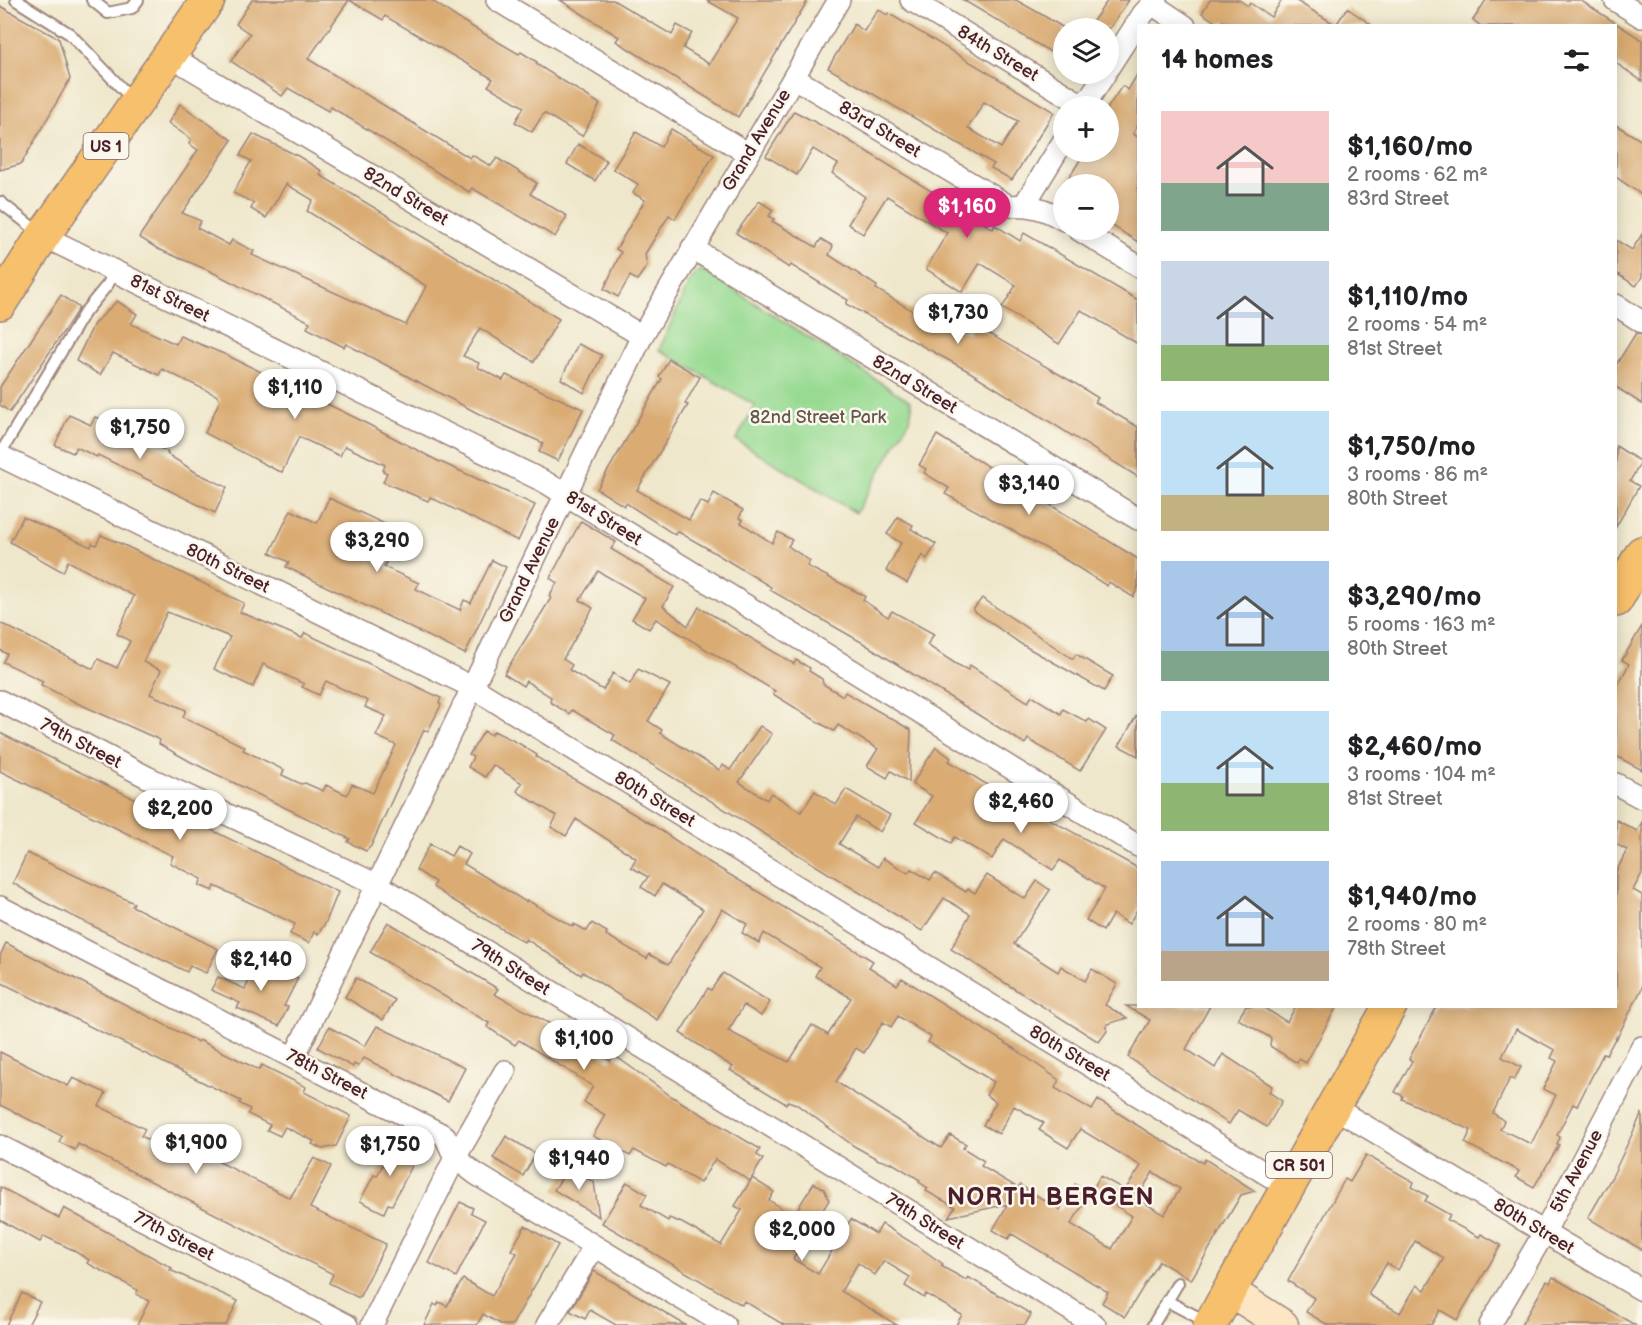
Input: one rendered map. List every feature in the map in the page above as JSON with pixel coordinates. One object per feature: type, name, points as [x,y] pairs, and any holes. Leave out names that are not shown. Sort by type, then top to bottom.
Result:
[{"type":"main road","name":"US 1","points":[[0,303],[43,236],[208,0]]},
{"type":"main road","points":[[1617,597],[1630,559]]},
{"type":"main road","name":"CR 501","points":[[1215,1323],[1286,1186],[1389,1008]]},
{"type":"street","points":[[497,0],[747,153]]},
{"type":"street","name":"Grand Avenue","points":[[294,1057],[642,336],[747,153],[839,0]]},
{"type":"street","points":[[1615,0],[1642,17]]},
{"type":"street","name":"84th Street","points":[[914,1],[1068,96]]},
{"type":"street","points":[[1119,51],[1143,14],[1154,2],[1182,24]]},
{"type":"street","name":"82nd Street","points":[[170,56],[642,336]]},
{"type":"street","name":"83rd Street","points":[[794,78],[1010,206],[1024,205],[1053,214]]},
{"type":"street","points":[[1024,205],[1053,158]]},
{"type":"street","name":"81st Street","points":[[43,236],[566,494],[1137,845]]},
{"type":"street","points":[[1095,240],[1137,265]]},
{"type":"street","name":"82nd Street","points":[[692,248],[1137,518]]},
{"type":"street","points":[[1617,306],[1642,322]]},
{"type":"street","name":"80th Street","points":[[0,455],[472,687],[1286,1186]]},
{"type":"street","name":"79th Street","points":[[0,701],[147,777],[378,885],[1095,1325]]},
{"type":"street","points":[[1617,785],[1642,798]]},
{"type":"street","name":"78th Street","points":[[0,907],[445,1136],[456,1158],[476,1174],[724,1325]]},
{"type":"street","name":"5th Avenue","points":[[1490,1325],[1544,1233],[1642,1047]]},
{"type":"street","points":[[372,1325],[456,1158],[505,1071]]},
{"type":"street","name":"80th Street","points":[[1333,1107],[1642,1290]]},
{"type":"street","name":"77th Street","points":[[0,1146],[347,1325]]},
{"type":"street","points":[[547,1325],[594,1246]]},
{"type":"street","points":[[1230,1291],[1283,1325]]},
{"type":"lane","points":[[16,0],[70,34],[136,103]]},
{"type":"lane","points":[[92,0],[108,13],[132,8],[138,0]]},
{"type":"lane","points":[[0,202],[43,236]]},
{"type":"lane","points":[[0,455],[85,312],[108,284],[115,271]]},
{"type":"lane","points":[[1153,1325],[1178,1283]]},
{"type":"lane","points":[[1167,1301],[1215,1323]]},
{"type":"green space","name":"82nd Street Park","points":[[699,271],[704,271],[910,401],[912,408],[909,421],[856,513],[736,440],[755,405],[659,350],[690,280]]},
{"type":"building","points":[[252,0],[349,0],[308,59],[470,158],[472,155],[491,166],[497,158],[537,183],[530,194],[567,216],[555,237],[472,188],[469,192],[331,107],[328,111],[288,88],[282,96],[231,61],[250,34],[236,24]]},
{"type":"building","points":[[349,0],[431,0],[519,54],[521,52],[600,104],[582,136],[544,113],[532,132],[515,122],[524,107],[488,86],[493,79],[385,16],[383,20]]},
{"type":"building","points":[[560,0],[613,0],[672,35],[677,25],[692,33],[683,48],[709,64],[738,18],[706,0],[808,0],[738,117],[616,41],[619,37]]},
{"type":"building","points":[[963,0],[1016,0],[1039,13],[1053,21],[1053,53]]},
{"type":"building","points":[[1108,0],[1129,0],[1117,18],[1095,18]]},
{"type":"building","points":[[1210,0],[1239,0],[1248,6],[1250,3],[1271,17],[1282,0],[1295,0],[1334,24],[1228,24],[1223,21],[1218,24],[1202,13]]},
{"type":"building","points":[[1486,0],[1580,0],[1642,40],[1642,81],[1617,64],[1617,24],[1478,24],[1473,20]]},
{"type":"building","points":[[0,6],[59,39],[70,79],[21,164],[0,170]]},
{"type":"building","points":[[1347,8],[1370,24],[1337,24]]},
{"type":"building","points":[[878,9],[887,15],[888,13],[1053,111],[1012,180],[991,168],[994,164],[828,68],[854,24],[864,31]],"holes":[[[984,102],[1018,121],[1001,148],[968,128]]]},
{"type":"building","points":[[1137,75],[1137,127],[1133,134],[1137,136],[1137,241],[1119,230],[1119,174],[1071,174],[1079,162],[1119,162],[1119,96],[1115,96],[1122,86],[1128,90]]},
{"type":"building","points":[[180,104],[232,140],[182,213],[201,221],[197,228],[229,245],[232,240],[254,251],[252,255],[406,325],[426,286],[307,211],[313,200],[286,184],[266,218],[251,209],[254,203],[233,193],[251,161],[240,155],[253,134],[298,156],[322,171],[320,175],[559,319],[534,362],[480,328],[463,356],[479,363],[477,367],[503,380],[506,375],[583,409],[558,461],[539,452],[543,443],[485,417],[346,344],[344,347],[326,338],[307,328],[310,322],[210,271],[158,249],[139,237],[198,150],[189,144],[191,139],[168,123]]},
{"type":"building","points":[[794,111],[843,137],[993,229],[995,225],[1020,241],[1024,233],[1137,299],[1137,343],[1081,310],[1059,344],[1002,308],[1016,285],[980,263],[962,292],[926,269],[947,233],[887,196],[863,234],[848,224],[865,197],[832,173],[838,164],[813,149],[797,175],[766,156]]},
{"type":"building","points":[[1617,126],[1642,141],[1642,195],[1617,178]]},
{"type":"building","points":[[671,129],[714,155],[675,219],[669,215],[645,254],[647,266],[637,280],[630,276],[618,297],[604,289],[621,252],[616,249],[645,200],[633,193],[638,184],[613,169],[636,132],[661,147]]},
{"type":"building","points":[[578,144],[607,161],[595,181],[567,164]]},
{"type":"building","points":[[759,201],[773,210],[769,216],[774,219],[772,221],[816,247],[821,239],[833,246],[829,255],[877,286],[876,289],[928,320],[932,314],[968,334],[974,325],[1076,384],[1098,398],[1095,402],[1137,426],[1137,476],[970,372],[846,304],[848,300],[791,265],[789,268],[736,233]]},
{"type":"building","points":[[1642,234],[1642,277],[1636,286],[1617,274],[1617,241],[1632,250]]},
{"type":"building","points":[[61,295],[79,308],[10,412],[0,405],[0,387]]},
{"type":"building","points":[[117,301],[137,314],[131,324],[176,344],[180,336],[224,354],[436,460],[535,505],[518,541],[430,497],[428,501],[383,482],[387,473],[383,471],[385,465],[345,446],[340,456],[299,437],[282,472],[276,470],[205,433],[220,400],[216,395],[162,369],[159,375],[113,353],[100,375],[76,361],[94,324]]},
{"type":"building","points":[[1636,333],[1642,335],[1642,404],[1617,388],[1617,363]]},
{"type":"building","points":[[578,344],[602,355],[584,393],[561,379]]},
{"type":"building","points":[[669,359],[700,377],[685,404],[688,405],[637,490],[689,520],[700,501],[708,505],[714,493],[743,510],[739,518],[743,520],[741,523],[772,543],[778,532],[792,540],[788,546],[810,561],[807,566],[861,594],[865,597],[863,600],[888,617],[892,611],[934,634],[927,645],[956,664],[968,670],[970,665],[1028,702],[1032,696],[1061,714],[1063,709],[1087,722],[1089,719],[1106,730],[1080,771],[1028,739],[1025,744],[863,643],[770,590],[771,587],[705,547],[677,531],[675,535],[626,503],[624,506],[597,489],[662,379],[659,377]]},
{"type":"building","points":[[69,415],[91,425],[95,417],[111,423],[168,452],[167,454],[197,473],[227,487],[215,513],[98,455],[97,457],[76,447],[73,453],[55,445]]},
{"type":"building","points":[[937,435],[1137,558],[1137,590],[1133,597],[1109,582],[1107,586],[1058,555],[945,494],[949,488],[924,473],[926,469],[919,465]]},
{"type":"building","points":[[1617,447],[1641,462],[1630,481],[1639,486],[1617,525]]},
{"type":"building","points":[[329,498],[400,531],[384,567],[419,583],[416,589],[460,610],[464,600],[471,603],[492,560],[506,567],[465,654],[286,567],[289,562],[270,553],[291,510],[317,523]]},
{"type":"building","points":[[23,517],[91,547],[92,543],[96,545],[101,535],[244,603],[240,612],[302,638],[305,633],[441,698],[439,703],[441,705],[428,731],[424,730],[371,846],[366,851],[348,842],[350,839],[191,762],[159,744],[160,740],[77,703],[41,685],[43,681],[3,662],[7,654],[0,650],[0,623],[93,669],[98,659],[117,668],[130,641],[117,634],[134,596],[68,561],[63,572],[10,542]],"holes":[[[167,612],[230,637],[214,669],[253,687],[263,664],[304,684],[302,687],[319,695],[326,681],[368,701],[365,707],[386,716],[376,736],[396,745],[373,793],[352,784],[347,795],[326,785],[323,791],[305,783],[301,784],[282,775],[284,770],[243,750],[245,747],[183,717],[186,710],[150,694],[161,670],[143,662]]]},
{"type":"building","points":[[898,517],[913,525],[911,529],[936,544],[927,559],[922,555],[907,583],[886,571],[901,543],[887,534]]},
{"type":"building","points":[[581,521],[616,542],[611,549],[674,587],[663,606],[688,626],[699,607],[794,664],[796,660],[810,668],[809,671],[822,679],[823,684],[843,696],[845,692],[911,730],[909,782],[891,771],[887,778],[867,766],[878,749],[838,725],[834,731],[818,722],[773,694],[775,691],[656,619],[649,629],[632,619],[645,598],[598,571],[580,600],[593,608],[563,659],[572,665],[569,670],[603,690],[613,673],[630,684],[638,669],[670,685],[648,721],[662,730],[660,733],[719,770],[723,765],[730,770],[760,726],[772,734],[739,782],[767,800],[771,793],[801,812],[815,791],[836,805],[846,789],[890,815],[880,832],[856,817],[839,844],[878,867],[883,858],[908,873],[911,869],[930,880],[935,873],[966,892],[968,889],[975,893],[987,875],[1025,899],[1037,881],[1050,890],[1014,944],[1058,972],[1061,966],[1085,981],[1092,969],[1117,984],[1105,1005],[1127,1018],[1107,1024],[1107,1031],[1099,1042],[951,949],[970,914],[944,898],[922,931],[612,740],[615,735],[572,710],[569,714],[550,702],[551,697],[526,681],[523,686],[504,674],[551,598],[549,596],[557,583],[550,578]]},
{"type":"building","points":[[982,598],[1073,659],[1076,654],[1113,676],[1104,691],[1021,644],[973,610]]},
{"type":"building","points":[[1642,626],[1642,770],[1617,757],[1617,687],[1629,664],[1622,660]]},
{"type":"building","points":[[1137,715],[1137,755],[1119,746]]},
{"type":"building","points":[[484,731],[491,735],[494,731],[520,744],[537,755],[536,757],[651,824],[702,858],[873,961],[869,967],[897,985],[902,978],[1015,1049],[1059,1080],[1055,1088],[1092,1110],[1098,1100],[1151,1134],[1203,1163],[1205,1159],[1255,1191],[1241,1195],[1191,1280],[1159,1261],[1125,1317],[1102,1303],[1108,1292],[1012,1234],[1008,1239],[993,1230],[1008,1204],[948,1217],[955,1207],[926,1191],[928,1188],[919,1182],[920,1180],[892,1163],[879,1160],[854,1146],[796,1104],[788,1101],[786,1104],[730,1070],[733,1067],[680,1033],[708,988],[711,990],[723,973],[770,1002],[761,1016],[744,1005],[728,1031],[789,1062],[812,1025],[828,1035],[851,998],[815,976],[820,967],[764,933],[759,943],[742,933],[747,924],[722,909],[657,1020],[583,972],[581,975],[526,939],[524,942],[433,887],[435,882],[416,870],[430,844],[451,856],[457,846],[470,854],[464,864],[526,902],[527,900],[573,927],[574,924],[587,931],[592,923],[607,932],[606,935],[647,959],[649,954],[668,965],[703,909],[662,884],[655,896],[641,887],[648,877],[631,867],[636,858],[576,819],[566,836],[551,827],[557,816],[517,791],[522,783],[493,765],[485,777],[468,767],[473,757],[469,755]],"holes":[[[898,1016],[931,1037],[928,1042],[994,1082],[986,1095],[996,1102],[983,1125],[999,1134],[1014,1106],[1044,1123],[1039,1130],[1068,1148],[1080,1129],[1141,1166],[1125,1190],[1100,1176],[1092,1191],[1132,1216],[1112,1249],[1071,1224],[1090,1194],[1075,1184],[1060,1210],[1020,1185],[1018,1188],[981,1166],[984,1161],[963,1148],[966,1144],[950,1135],[941,1148],[836,1082],[856,1048],[864,1053],[883,1022],[891,1027]],[[1153,1172],[1180,1189],[1164,1215],[1137,1198]]]},
{"type":"building","points":[[0,733],[188,825],[191,820],[338,892],[326,922],[318,934],[314,932],[309,943],[290,934],[295,924],[215,886],[213,891],[199,885],[202,879],[170,863],[173,856],[0,771]]},
{"type":"building","points":[[936,747],[951,758],[949,761],[989,786],[1137,867],[1137,910],[1129,924],[1113,914],[1103,931],[1086,920],[1105,889],[1060,860],[1053,870],[1004,839],[992,859],[955,837],[951,843],[916,822],[932,796],[912,784]]},
{"type":"building","points":[[1617,821],[1637,831],[1642,822],[1642,873],[1633,890],[1642,895],[1642,988],[1616,1040],[1616,1037],[1606,1055],[1603,1054],[1577,1106],[1573,1104],[1557,1135],[1560,1137],[1557,1144],[1559,1145],[1534,1187],[1516,1177],[1519,1171],[1465,1143],[1471,1130],[1402,1099],[1403,1096],[1395,1092],[1412,1061],[1409,1059],[1436,1008],[1617,1008],[1617,870],[1627,850],[1617,845]],"holes":[[[1516,1029],[1555,1050],[1551,1058],[1557,1061],[1543,1089],[1556,1095],[1531,1144],[1500,1129],[1504,1121],[1493,1113],[1510,1078],[1514,1080],[1521,1067],[1502,1057]]]},
{"type":"building","points":[[27,853],[134,903],[132,906],[218,949],[206,973],[190,966],[187,972],[42,901],[13,883]]},
{"type":"building","points":[[388,922],[498,989],[494,994],[569,1034],[610,1061],[614,1055],[671,1096],[760,1149],[757,1155],[763,1159],[750,1181],[715,1159],[700,1183],[668,1164],[666,1167],[634,1150],[630,1156],[593,1136],[605,1115],[584,1102],[593,1086],[519,1040],[515,1045],[487,1027],[489,1023],[370,952]]},
{"type":"building","points":[[6,943],[198,1042],[199,1040],[259,1070],[262,1065],[306,1087],[304,1092],[351,1116],[336,1146],[322,1149],[312,1144],[314,1141],[285,1127],[280,1136],[267,1130],[270,1125],[248,1114],[250,1109],[239,1103],[241,1101],[0,982],[0,956]]},
{"type":"building","points":[[260,959],[298,978],[284,1006],[288,1007],[279,1026],[237,1008],[240,1003],[211,990],[218,977],[245,989]]},
{"type":"building","points":[[356,978],[395,1000],[383,1020],[345,997]]},
{"type":"building","points":[[1126,1006],[1209,1008],[1186,1049],[1215,1068],[1223,1054],[1272,1086],[1269,1092],[1282,1101],[1267,1127],[1238,1110],[1229,1124],[1128,1057],[1150,1020]]},
{"type":"building","points":[[1245,1008],[1264,1008],[1287,1022],[1295,1008],[1336,1008],[1306,1063],[1299,1059],[1297,1063],[1270,1046],[1271,1038],[1238,1019]]},
{"type":"building","points":[[377,1026],[465,1068],[448,1101],[364,1058],[358,1066],[354,1064],[353,1067],[318,1048],[329,1027],[365,1046]]},
{"type":"building","points":[[0,1052],[68,1086],[73,1078],[106,1093],[99,1106],[145,1129],[141,1136],[169,1150],[173,1142],[192,1151],[194,1149],[290,1198],[314,1158],[331,1166],[310,1208],[386,1244],[359,1298],[329,1283],[333,1274],[78,1144],[75,1150],[59,1142],[62,1136],[0,1105]]},
{"type":"building","points":[[1642,1113],[1642,1250],[1588,1218],[1613,1175]]},
{"type":"building","points":[[506,1136],[536,1154],[523,1176],[493,1158]]},
{"type":"building","points":[[395,1140],[419,1152],[392,1205],[388,1204],[384,1213],[360,1201],[374,1175],[377,1176]]},
{"type":"building","points":[[1366,1155],[1414,1182],[1412,1187],[1428,1196],[1425,1201],[1450,1215],[1447,1220],[1479,1237],[1481,1234],[1501,1245],[1457,1320],[1440,1310],[1431,1325],[1328,1325],[1306,1312],[1314,1298],[1288,1281],[1345,1179],[1350,1182]],"holes":[[[1415,1241],[1444,1258],[1425,1290],[1417,1285],[1400,1313],[1369,1295],[1387,1263],[1398,1270]]]},
{"type":"building","points":[[568,1168],[594,1182],[599,1217],[554,1190]]},
{"type":"building","points":[[752,1178],[774,1192],[769,1200],[793,1216],[814,1183],[824,1189],[829,1200],[793,1259],[818,1274],[851,1219],[876,1234],[882,1224],[943,1264],[941,1266],[966,1280],[968,1277],[1031,1314],[1025,1325],[956,1325],[962,1315],[926,1294],[924,1298],[905,1286],[910,1277],[884,1261],[875,1275],[858,1263],[841,1291],[897,1325],[784,1325],[744,1301],[742,1305],[602,1223],[627,1182],[647,1194],[641,1205],[668,1221],[669,1218],[682,1223],[721,1245],[742,1210],[735,1206]]},
{"type":"building","points":[[0,1187],[59,1218],[64,1208],[172,1268],[170,1270],[238,1301],[226,1325],[137,1325],[149,1301],[136,1294],[138,1290],[87,1263],[89,1260],[71,1249],[44,1236],[40,1242],[0,1220]]},
{"type":"building","points":[[460,1202],[473,1208],[471,1213],[485,1220],[456,1277],[429,1263]]},
{"type":"building","points":[[525,1226],[558,1245],[512,1325],[502,1325],[483,1314],[477,1325],[424,1325],[434,1304],[437,1306],[439,1302],[447,1306],[463,1279],[492,1296],[517,1253],[511,1250]]},
{"type":"building","points":[[594,1271],[685,1325],[616,1325],[590,1310],[585,1319],[570,1311]]},
{"type":"building","points":[[1553,1277],[1635,1325],[1521,1325],[1547,1281],[1550,1283]]},
{"type":"building","points":[[22,1293],[40,1302],[28,1325],[6,1325]]},
{"type":"district","name":"NORTH BERGEN","points":[[1051,1197]]}]
